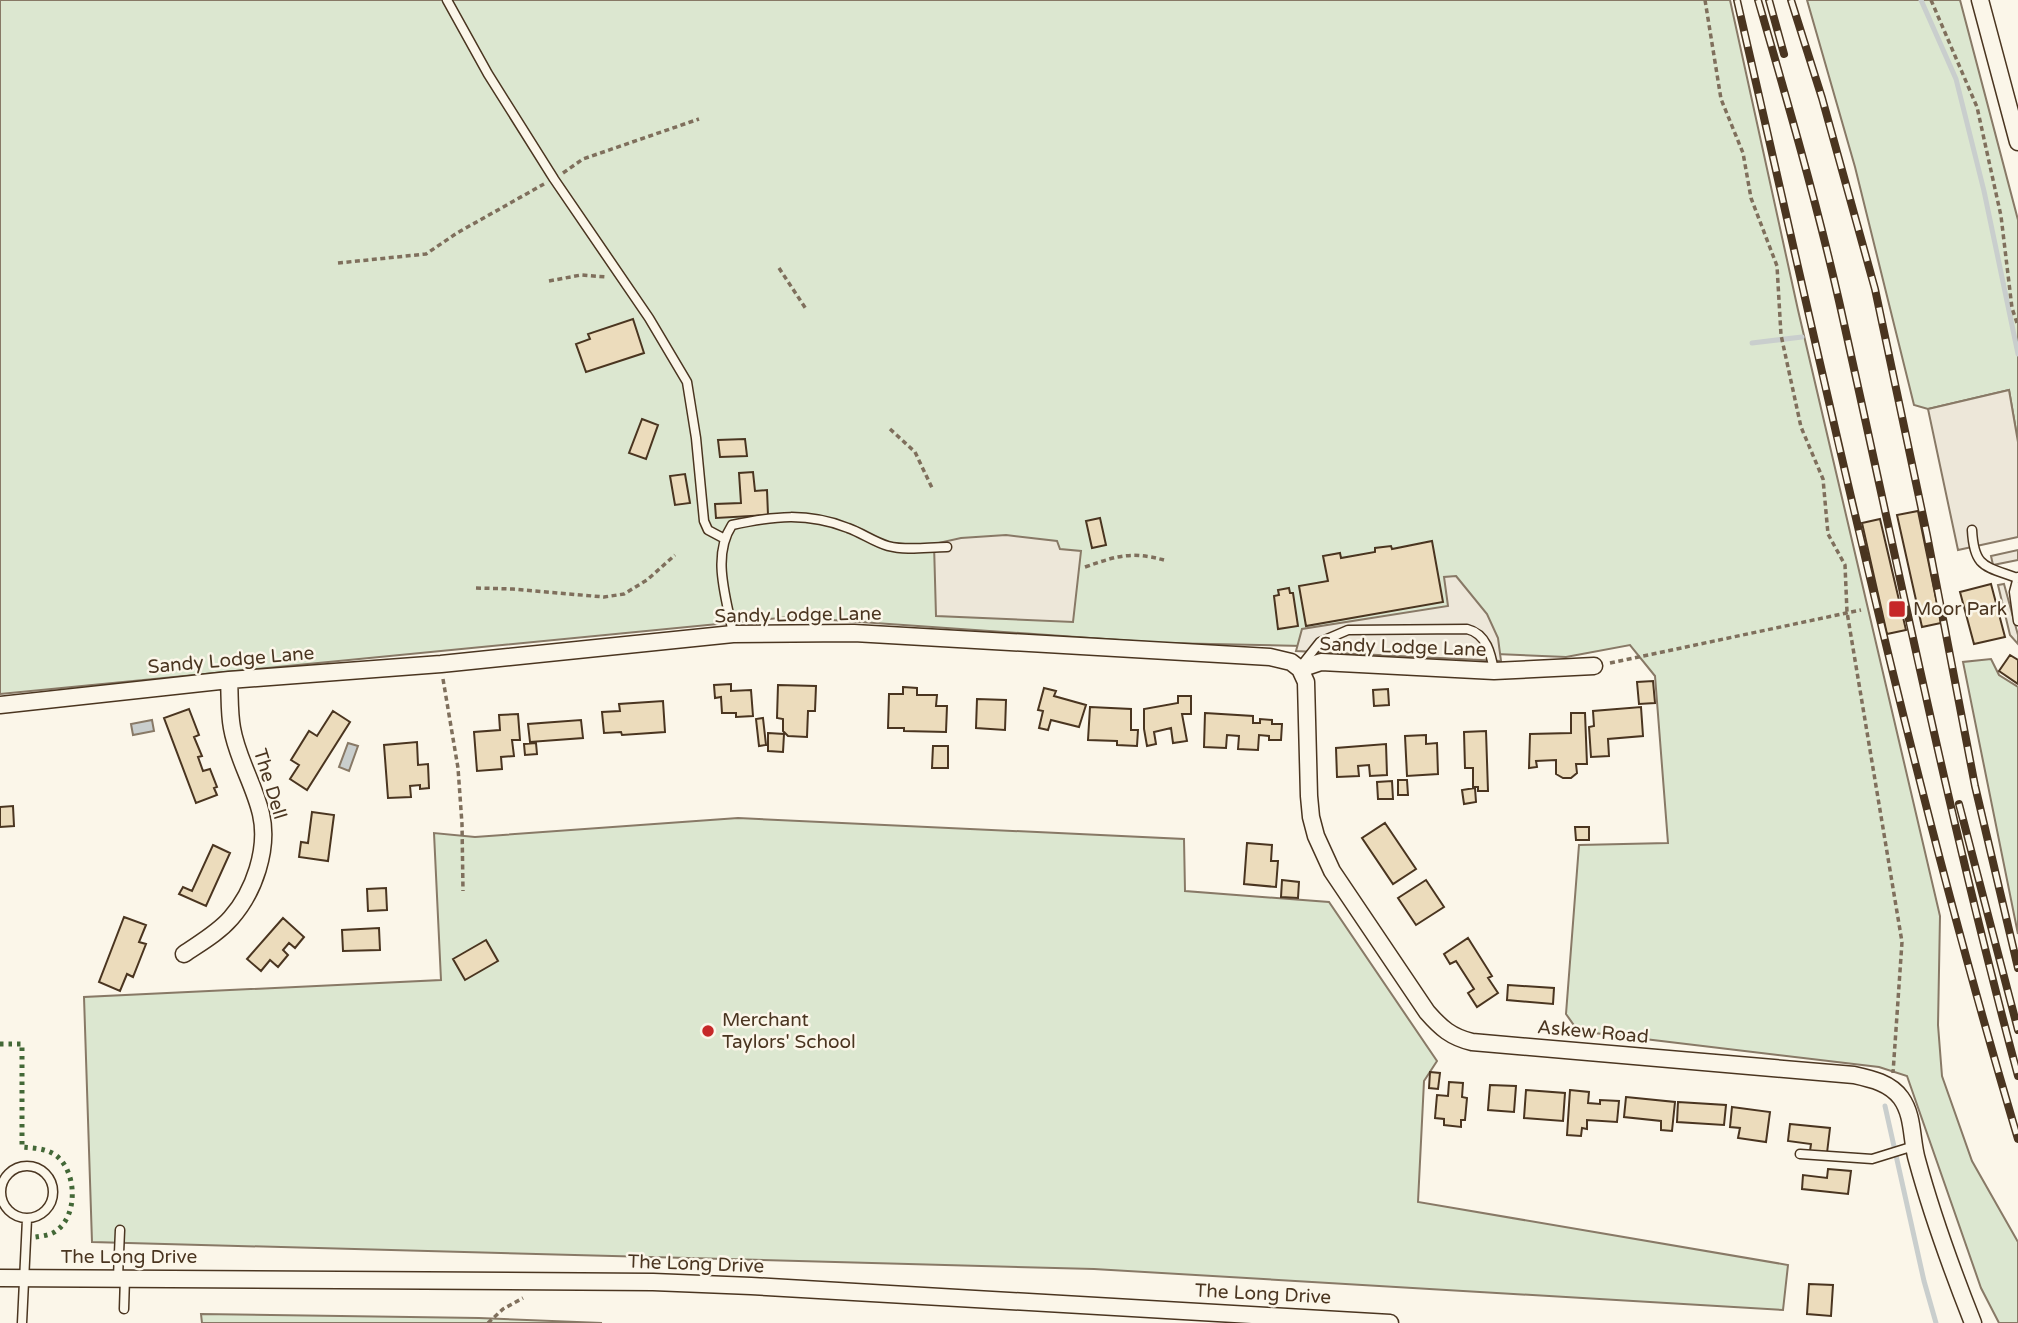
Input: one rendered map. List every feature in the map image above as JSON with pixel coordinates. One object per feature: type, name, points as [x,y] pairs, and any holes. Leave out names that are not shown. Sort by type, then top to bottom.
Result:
[{"type":"street","points":[[1980,0],[2018,142]]},
{"type":"street","name":"Sandy Lodge Lane","points":[[0,705],[229,680],[441,664],[733,634],[854,633],[1270,657],[1291,662],[1300,669],[1321,662],[1494,671],[1597,665]]},
{"type":"street","name":"Askew Road","points":[[1300,669],[1306,682],[1311,817],[1323,856],[1427,1012],[1448,1033],[1459,1039],[1490,1045],[1854,1075],[1892,1089]]},
{"type":"street","name":"The Dell","points":[[184,954],[207,939],[240,907],[249,891],[261,855],[261,816],[231,727],[229,680]]},
{"type":"street","points":[[1892,1089],[1903,1101],[1907,1111],[1928,1198],[1973,1323]]},
{"type":"street","name":"The Long Drive","points":[[0,1278],[121,1277],[751,1286],[1390,1323]]},
{"type":"lane","points":[[447,0],[488,74],[687,382],[705,521],[708,530],[723,538]]},
{"type":"lane","points":[[733,634],[720,562],[723,538],[732,525],[774,516],[815,518],[848,528],[889,546],[906,549],[947,547]]},
{"type":"lane","points":[[1972,530],[1977,559],[1987,567],[2018,578],[2014,592],[2018,621]]},
{"type":"lane","points":[[1300,669],[1320,642],[1348,630],[1467,629],[1482,636],[1494,671]]},
{"type":"lane","points":[[1800,1154],[1872,1158],[1914,1146]]},
{"type":"lane","points":[[25,1165],[42,1170],[52,1183],[54,1191],[49,1207],[43,1213],[27,1219],[10,1213],[1,1197],[1,1188],[9,1172],[25,1165]]},
{"type":"lane","points":[[22,1323],[27,1219]]},
{"type":"lane","points":[[120,1230],[124,1309]]},
{"type":"path","points":[[1704,0],[1721,99],[1742,153],[1751,198],[1777,266],[1781,335],[1801,427],[1823,479],[1828,534],[1846,565],[1847,612],[1902,942],[1892,1089]]},
{"type":"path","points":[[1931,0],[1977,107],[2001,216],[2012,308],[2018,326]]},
{"type":"path","points":[[338,263],[426,254],[583,159],[699,119]]},
{"type":"path","points":[[779,268],[806,309]]},
{"type":"path","points":[[549,281],[592,274],[625,284]]},
{"type":"path","points":[[890,429],[915,452],[933,490]]},
{"type":"path","points":[[1085,567],[1118,556],[1140,554],[1164,560]]},
{"type":"path","points":[[476,588],[604,597],[624,594],[647,580],[675,555]]},
{"type":"path","points":[[1597,665],[1861,610]]},
{"type":"path","points":[[441,664],[458,768],[463,891]]},
{"type":"path","points":[[488,1323],[503,1309],[530,1293],[535,1282]]},
{"type":"green space","points":[[0,0],[1730,0],[1798,310],[1940,916],[1938,1025],[1942,1076],[1972,1161],[2018,1242],[2018,1323],[1999,1323],[1981,1288],[1907,1076],[1879,1067],[1578,1031],[1566,1014],[1579,845],[1668,843],[1655,676],[1630,645],[1566,657],[1162,643],[789,617],[0,694]]},
{"type":"green space","points":[[1807,0],[1960,0],[2018,220],[2018,442],[2009,390],[1928,409],[1914,405],[1855,167]]},
{"type":"green space","points":[[1991,659],[1999,675],[2018,687],[2018,934],[1963,662]]},
{"type":"green space","name":"Merchant Taylors' School","points":[[738,818],[1184,839],[1185,891],[1329,902],[1437,1061],[1424,1081],[1418,1202],[1788,1265],[1783,1310],[1094,1269],[92,1242],[84,997],[441,980],[434,833],[475,837]]},
{"type":"green space","points":[[201,1314],[479,1318],[602,1323],[202,1323]]},
{"type":"shaded area","points":[[2009,390],[2018,442],[2018,537],[1958,550],[1928,409]]},
{"type":"shaded area","points":[[1006,535],[1057,541],[1060,549],[1081,551],[1073,622],[936,616],[934,544],[961,538]]},
{"type":"shaded area","points":[[2018,550],[2018,560],[1993,565],[1991,556]]},
{"type":"shaded area","points":[[1456,576],[1487,614],[1498,638],[1501,661],[1296,651],[1302,629],[1448,606],[1444,577]]},
{"type":"shaded area","points":[[2004,584],[2018,644],[2010,635],[1998,585]]},
{"type":"shaded area","points":[[152,720],[154,731],[133,735],[131,724]]},
{"type":"shaded area","points":[[348,743],[358,746],[349,771],[339,767]]},
{"type":"building","points":[[633,319],[644,353],[586,372],[576,344],[590,339],[588,334]]},
{"type":"building","points":[[642,419],[658,425],[646,459],[629,453]]},
{"type":"building","points":[[745,439],[747,456],[720,457],[718,440]]},
{"type":"building","points":[[753,472],[755,491],[767,490],[768,515],[716,518],[715,504],[741,503],[739,473]]},
{"type":"building","points":[[685,474],[690,503],[675,505],[670,476]]},
{"type":"building","points":[[1918,511],[1941,623],[1922,627],[1897,515]]},
{"type":"building","points":[[1100,518],[1106,545],[1092,548],[1086,521]]},
{"type":"building","points":[[1880,519],[1906,630],[1887,634],[1862,523]]},
{"type":"building","points":[[1432,541],[1443,602],[1306,626],[1299,586],[1328,581],[1323,556],[1340,553],[1341,558],[1375,552],[1375,548],[1391,546],[1392,549]]},
{"type":"building","points":[[1991,584],[2005,637],[1974,644],[1960,592]]},
{"type":"building","points":[[1289,588],[1290,593],[1293,593],[1298,626],[1278,629],[1274,596],[1279,595],[1278,590]]},
{"type":"building","points":[[2010,655],[2018,660],[2018,684],[1999,671]]},
{"type":"building","points":[[1653,681],[1655,703],[1639,704],[1637,682]]},
{"type":"building","points":[[731,684],[731,691],[751,690],[753,716],[736,717],[736,713],[722,713],[721,697],[715,698],[714,685]]},
{"type":"building","points":[[778,685],[816,686],[815,711],[808,711],[807,737],[788,736],[783,731],[783,719],[777,718]]},
{"type":"building","points":[[903,687],[917,688],[917,695],[937,695],[936,706],[947,706],[946,732],[888,728],[889,694],[903,694]]},
{"type":"building","points":[[1044,688],[1056,691],[1054,696],[1086,705],[1079,727],[1051,720],[1048,730],[1039,728],[1043,711],[1038,710]]},
{"type":"building","points":[[1388,689],[1389,705],[1374,706],[1373,690]]},
{"type":"building","points":[[1178,696],[1191,696],[1191,714],[1182,714],[1187,741],[1173,743],[1171,728],[1154,732],[1156,744],[1147,746],[1144,709],[1178,703]]},
{"type":"building","points":[[977,699],[1006,700],[1005,730],[976,728]]},
{"type":"building","points":[[663,701],[665,732],[622,735],[621,732],[604,733],[602,712],[620,711],[619,704]]},
{"type":"building","points":[[1090,707],[1131,709],[1131,730],[1138,730],[1137,746],[1117,745],[1117,741],[1088,740]]},
{"type":"building","points":[[1641,707],[1643,736],[1608,739],[1609,756],[1591,757],[1589,727],[1594,726],[1593,711]]},
{"type":"building","points":[[189,709],[199,735],[194,737],[202,756],[198,757],[203,771],[210,769],[217,787],[214,788],[217,795],[196,803],[164,718]]},
{"type":"building","points":[[333,711],[350,722],[307,790],[290,779],[299,765],[291,760],[309,731],[317,736]]},
{"type":"building","points":[[1205,713],[1253,716],[1253,723],[1260,723],[1260,719],[1272,720],[1272,724],[1282,724],[1281,740],[1269,740],[1269,736],[1259,735],[1258,750],[1238,749],[1239,736],[1227,735],[1226,748],[1204,747]]},
{"type":"building","points":[[1571,713],[1585,713],[1587,764],[1576,764],[1577,773],[1571,778],[1556,774],[1556,760],[1536,761],[1537,767],[1529,768],[1530,734],[1571,733]]},
{"type":"building","points":[[518,714],[520,740],[512,740],[514,756],[501,757],[502,769],[477,771],[474,732],[500,730],[499,715]]},
{"type":"building","points":[[763,718],[766,745],[759,746],[756,719]]},
{"type":"building","points":[[581,720],[583,738],[530,742],[528,724]]},
{"type":"building","points":[[1486,731],[1488,791],[1478,791],[1478,787],[1473,787],[1473,768],[1465,768],[1464,732]]},
{"type":"building","points":[[768,733],[784,734],[783,752],[768,751]]},
{"type":"building","points":[[1426,735],[1426,744],[1437,743],[1438,774],[1407,776],[1405,736]]},
{"type":"building","points":[[417,742],[418,765],[428,764],[429,788],[410,786],[411,797],[388,798],[384,745]]},
{"type":"building","points":[[536,743],[537,754],[525,755],[524,744]]},
{"type":"building","points":[[1386,744],[1387,775],[1370,776],[1369,765],[1358,766],[1359,776],[1337,777],[1336,748]]},
{"type":"building","points":[[933,746],[948,746],[948,768],[932,768]]},
{"type":"building","points":[[1398,780],[1407,780],[1408,795],[1398,795]]},
{"type":"building","points":[[1392,781],[1393,799],[1378,799],[1377,782]]},
{"type":"building","points":[[1475,788],[1476,802],[1464,804],[1462,790]]},
{"type":"building","points":[[13,806],[14,826],[0,827],[0,807]]},
{"type":"building","points":[[312,812],[334,815],[328,861],[299,857],[301,842],[308,843]]},
{"type":"building","points":[[1385,823],[1416,869],[1393,884],[1362,838]]},
{"type":"building","points":[[1575,827],[1589,827],[1589,840],[1576,840]]},
{"type":"building","points":[[1247,843],[1272,845],[1271,861],[1278,861],[1276,887],[1244,884]]},
{"type":"building","points":[[213,845],[230,853],[206,906],[179,894],[183,887],[192,891]]},
{"type":"building","points":[[1282,880],[1299,882],[1298,898],[1281,897]]},
{"type":"building","points":[[1426,880],[1444,907],[1416,925],[1398,898]]},
{"type":"building","points":[[386,888],[387,910],[368,911],[367,889]]},
{"type":"building","points":[[124,917],[146,925],[139,942],[146,944],[133,977],[127,974],[120,991],[99,982]]},
{"type":"building","points":[[283,918],[304,937],[295,948],[289,943],[283,950],[288,955],[278,967],[270,960],[261,971],[247,959]]},
{"type":"building","points":[[379,928],[380,950],[343,951],[342,930]]},
{"type":"building","points":[[1468,938],[1492,976],[1488,978],[1498,993],[1477,1007],[1468,993],[1474,989],[1456,961],[1450,964],[1444,954]]},
{"type":"building","points":[[486,940],[498,961],[465,980],[453,959]]},
{"type":"building","points":[[1508,985],[1554,988],[1553,1004],[1507,1000]]},
{"type":"building","points":[[1430,1072],[1440,1073],[1438,1089],[1429,1088]]},
{"type":"building","points":[[1449,1082],[1463,1083],[1462,1097],[1467,1098],[1465,1120],[1461,1120],[1461,1127],[1444,1125],[1444,1119],[1435,1118],[1437,1095],[1448,1096]]},
{"type":"building","points":[[1490,1085],[1516,1086],[1514,1112],[1488,1110]]},
{"type":"building","points":[[1526,1090],[1565,1093],[1563,1121],[1524,1118]]},
{"type":"building","points":[[1570,1090],[1589,1092],[1588,1103],[1600,1104],[1600,1100],[1619,1101],[1617,1122],[1587,1120],[1587,1129],[1582,1128],[1581,1136],[1567,1135]]},
{"type":"building","points":[[1626,1097],[1675,1102],[1672,1131],[1661,1130],[1661,1121],[1624,1117]]},
{"type":"building","points":[[1678,1102],[1726,1105],[1724,1125],[1677,1122]]},
{"type":"building","points":[[1732,1107],[1770,1112],[1766,1142],[1738,1138],[1740,1128],[1730,1127]]},
{"type":"building","points":[[1790,1124],[1830,1128],[1827,1153],[1810,1151],[1811,1144],[1788,1141]]},
{"type":"building","points":[[1828,1169],[1851,1171],[1848,1194],[1802,1189],[1803,1175],[1827,1178]]},
{"type":"building","points":[[1809,1284],[1833,1285],[1831,1316],[1807,1314]]},
{"type":"waterway","points":[[1921,0],[1956,79],[1984,191],[2018,354]]},
{"type":"waterway","points":[[1752,343],[1802,337]]},
{"type":"waterway","points":[[1885,1106],[1936,1323]]},
{"type":"railway","points":[[1737,0],[1903,714],[1977,998],[2018,1139]]},
{"type":"railway","points":[[1758,0],[1830,263],[1946,787],[2018,1076]]},
{"type":"railway","points":[[1769,0],[1784,54]]},
{"type":"railway","points":[[1791,0],[1822,98],[1875,289],[1927,535],[1975,786],[2018,968]]},
{"type":"railway","points":[[1959,804],[2018,1030]]},
{"type":"hedge","points":[[0,1044],[22,1044],[22,1147],[42,1149],[54,1154],[62,1161],[71,1181],[72,1204],[63,1224],[52,1233],[35,1237]]},
{"type":"place","name":"Moor Park","points":[[1897,609]]},
{"type":"place","name":"Merchant Taylors' School","points":[[708,1031]]}]
